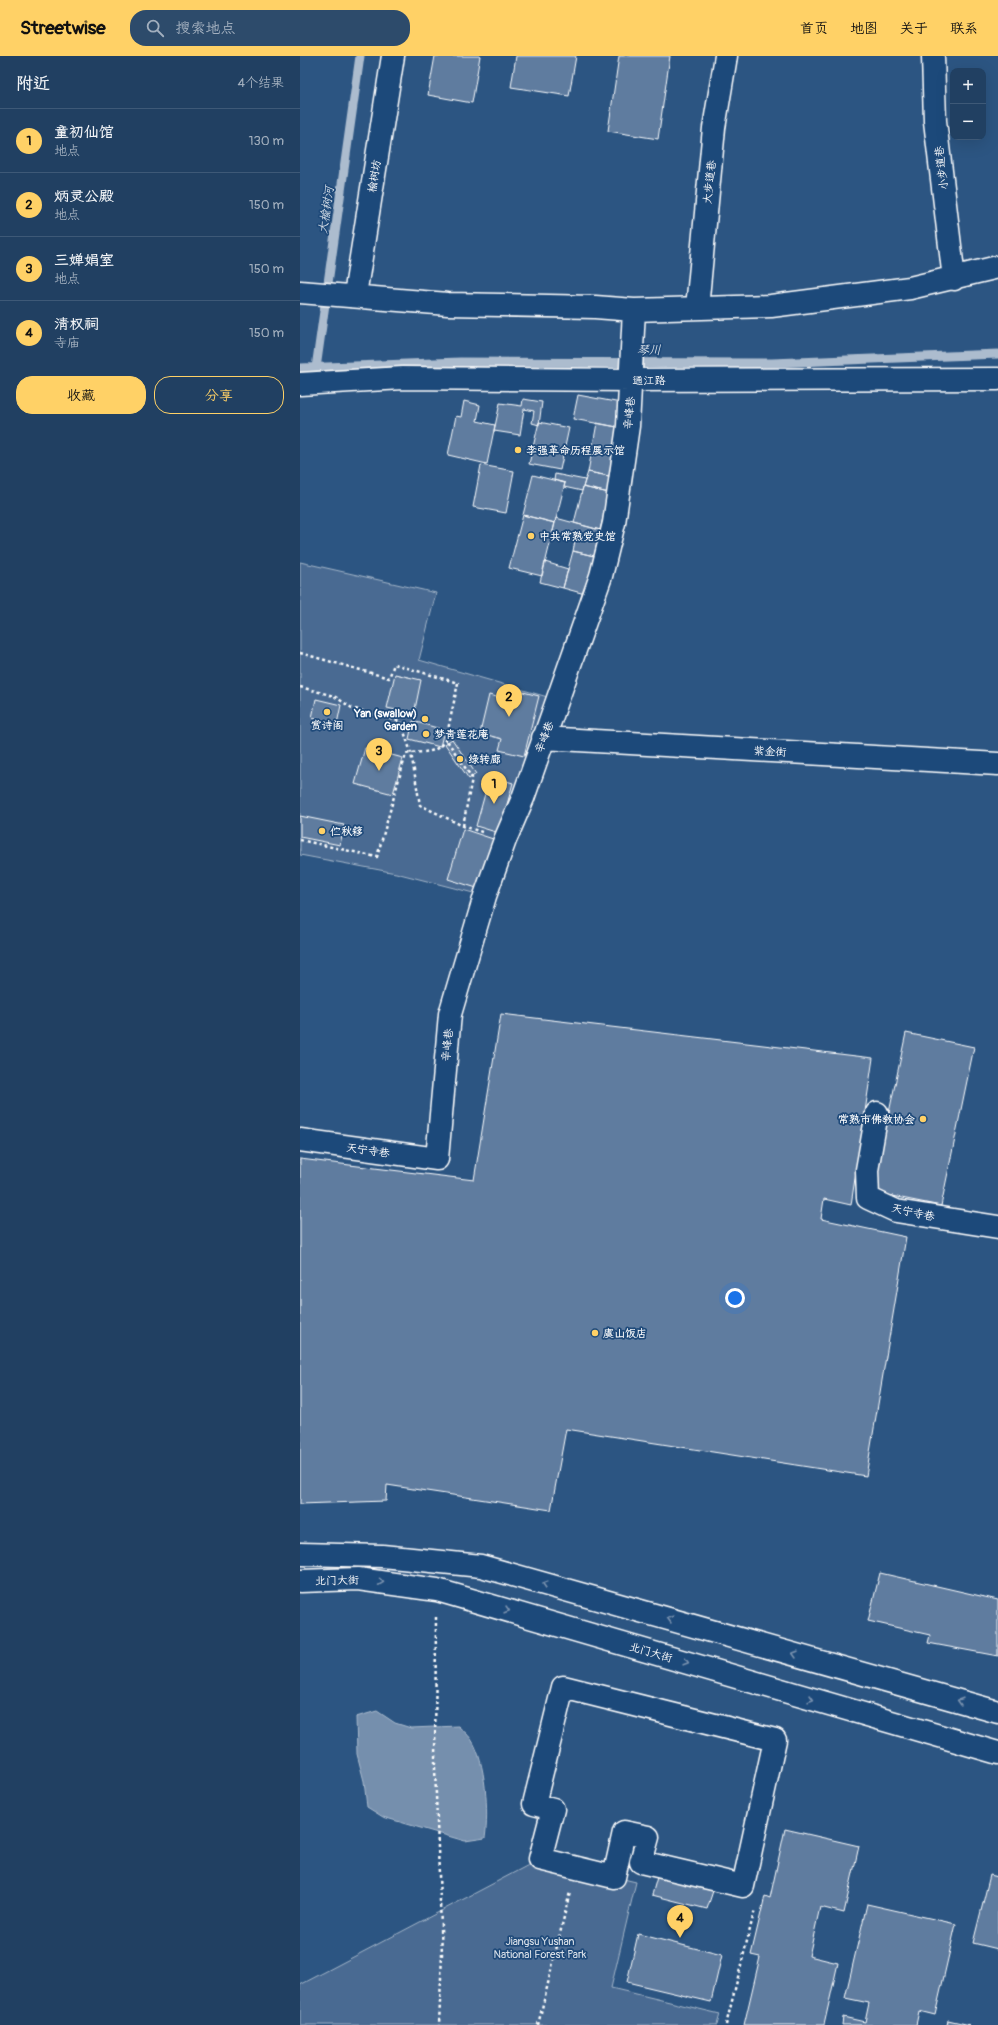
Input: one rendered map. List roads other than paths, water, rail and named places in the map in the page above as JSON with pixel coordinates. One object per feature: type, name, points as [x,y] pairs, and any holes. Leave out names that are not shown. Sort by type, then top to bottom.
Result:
[{"type":"main road","name":"榆树坊","points":[[347,295],[393,56]]},
{"type":"main road","name":"大步道巷","points":[[697,308],[714,128],[726,56]]},
{"type":"main road","name":"小步道巷","points":[[933,56],[935,121],[954,279]]},
{"type":"main road","points":[[307,293],[448,304],[595,307],[634,310],[771,306],[910,288],[954,279],[998,267]]},
{"type":"main road","name":"辛峰巷","points":[[437,1159],[450,1014],[486,896],[505,840],[523,798],[601,576],[614,523],[625,457],[632,380],[634,310]]},
{"type":"main road","name":"通江路","points":[[300,384],[403,378],[632,380],[998,379]]},
{"type":"main road","name":"紫金街","points":[[543,738],[998,764]]},
{"type":"main road","name":"天宁寺巷","points":[[877,1113],[867,1170],[868,1198],[896,1211],[998,1227]]},
{"type":"main road","name":"天宁寺巷","points":[[300,1140],[437,1159]]},
{"type":"main road","points":[[300,1554],[382,1556],[481,1566],[998,1712]]},
{"type":"main road","name":"北门大街","points":[[300,1581],[358,1579],[437,1590],[998,1753]]},
{"type":"main road","points":[[562,1687],[775,1740],[743,1886],[640,1862],[648,1837],[624,1832],[614,1876],[576,1868],[540,1859],[553,1809],[534,1804],[562,1687]]},
{"type":"waterway","name":"大榆树河","points":[[316,368],[360,56]]},
{"type":"waterway","name":"琴川","points":[[300,368],[460,362],[772,363],[998,354]]},
{"type":"place","name":"李强革命历程展示馆","points":[[518,450]]},
{"type":"place","name":"中共常熟党史馆","points":[[531,536]]},
{"type":"place","name":"赏诗阁","points":[[327,712]]},
{"type":"place","name":"炳灵公殿","points":[[509,717]]},
{"type":"place","name":"Yan (swallow) Garden","points":[[425,719]]},
{"type":"place","name":"梦青莲花庵","points":[[426,734]]},
{"type":"place","name":"绿转廊","points":[[460,759]]},
{"type":"place","name":"三婵娟室","points":[[379,771]]},
{"type":"place","name":"童初仙馆","points":[[494,804]]},
{"type":"place","name":"伫秋簃","points":[[322,831]]},
{"type":"place","name":"常熟市佛教协会","points":[[923,1119]]},
{"type":"place","name":"虞山饭店","points":[[595,1333]]},
{"type":"place","name":"清权祠","points":[[680,1938]]},
{"type":"park label","name":"Jiangsu Yushan National Forest Park","points":[[540,1947]]}]
